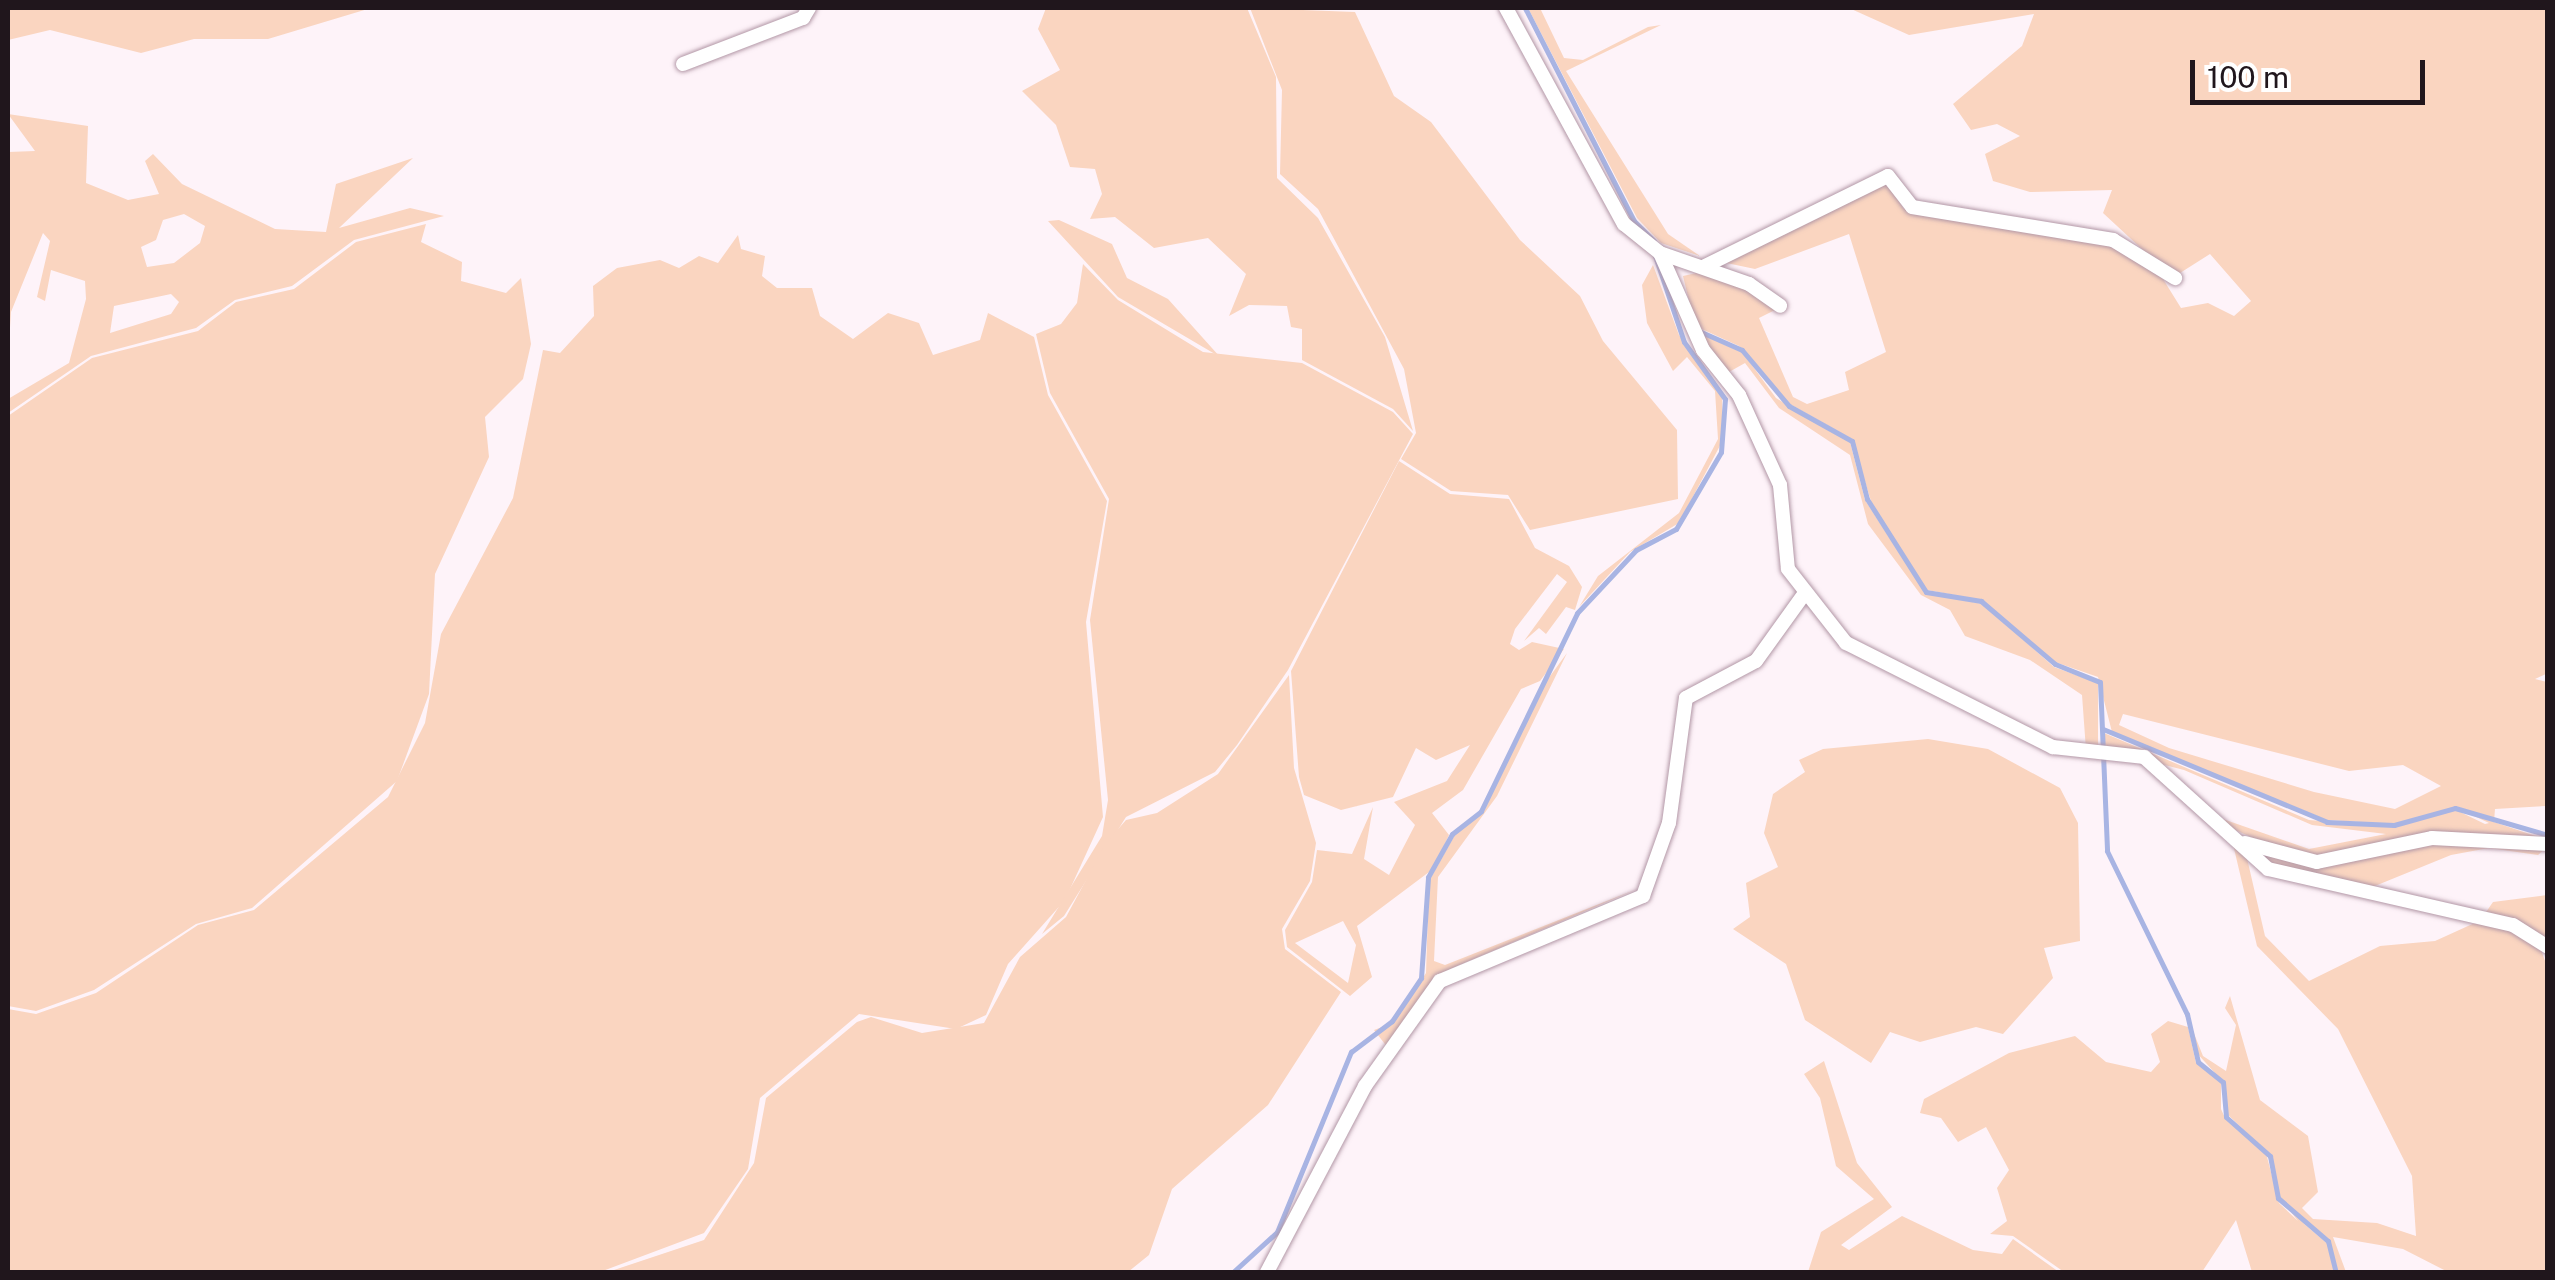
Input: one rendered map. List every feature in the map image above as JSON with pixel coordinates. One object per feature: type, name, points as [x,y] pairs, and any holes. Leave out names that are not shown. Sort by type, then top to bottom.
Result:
[{"type":"street","points":[[684,64],[802,18],[809,8]]},
{"type":"street","points":[[1506,8],[1624,224],[1660,253],[1704,267],[1780,306]]},
{"type":"street","points":[[1704,267],[1888,176],[1912,207],[2113,240],[2175,278]]},
{"type":"street","points":[[1660,253],[1703,350],[1739,395],[1771,461],[1788,569],[1802,597],[1866,661],[1932,684],[2053,747],[2144,756],[2227,833],[2286,876],[2513,925],[2548,948]]},
{"type":"street","points":[[1268,1272],[1364,1086],[1440,981],[1643,896],[1669,823],[1686,698],[1756,661],[1802,597]]},
{"type":"street","points":[[2227,833],[2262,852],[2317,862],[2432,838],[2548,844]]},
{"type":"shaded area","points":[[8,8],[371,8],[268,39],[194,39],[141,53],[50,30],[8,40]]},
{"type":"shaded area","points":[[1046,8],[1247,8],[1276,77],[1277,178],[1318,218],[1385,337],[1413,431],[1393,409],[1302,360],[1302,329],[1291,327],[1287,306],[1249,305],[1229,316],[1246,274],[1208,238],[1154,248],[1115,217],[1090,219],[1102,194],[1095,169],[1070,167],[1056,125],[1022,91],[1060,70],[1038,29]]},
{"type":"shaded area","points":[[1250,8],[1355,12],[1394,96],[1431,122],[1520,240],[1580,296],[1603,341],[1677,430],[1678,499],[1530,530],[1508,495],[1451,491],[1401,459],[1416,433],[1404,369],[1318,209],[1280,174],[1282,90]]},
{"type":"shaded area","points":[[1528,8],[1540,8],[1564,58],[1583,60],[1648,27],[1661,25],[1566,71],[1668,234],[1700,256],[1661,243],[1637,218]]},
{"type":"shaded area","points":[[1849,8],[2547,8],[2548,673],[2535,679],[2547,682],[2547,798],[2546,806],[2495,809],[2494,822],[2547,840],[2431,832],[2317,855],[2269,845],[2224,825],[2220,818],[2309,849],[2386,834],[2312,825],[2184,770],[2103,749],[2104,733],[2309,820],[2394,827],[2456,810],[2489,823],[2455,807],[2393,824],[2327,820],[2112,732],[2098,677],[2055,662],[1982,600],[1927,590],[1874,511],[1852,439],[1786,402],[1739,346],[1695,326],[1683,276],[1705,271],[1747,286],[1779,308],[1759,318],[1793,397],[1807,404],[1849,390],[1845,372],[1886,352],[1849,234],[1755,269],[1717,261],[1886,183],[1904,209],[2113,244],[2163,279],[2181,308],[2208,303],[2234,316],[2251,301],[2210,254],[2180,273],[2157,263],[2103,213],[2112,190],[2030,192],[1993,181],[1985,154],[2020,136],[1997,124],[1971,130],[1953,104],[2022,46],[2034,14],[1909,35]],"holes":[[[2123,714],[2349,771],[2403,765],[2441,786],[2395,809],[2314,792],[2169,748],[2119,725]]]},
{"type":"shaded area","points":[[8,114],[88,126],[86,183],[128,200],[159,194],[145,161],[153,154],[182,184],[275,229],[326,232],[336,184],[413,158],[339,228],[410,208],[444,216],[354,240],[292,286],[235,300],[196,328],[91,356],[8,413],[8,399],[69,363],[86,299],[85,281],[51,270],[45,301],[37,297],[50,241],[43,233],[11,312],[8,359],[8,152],[35,151]],"holes":[[[184,214],[205,226],[200,243],[174,263],[147,267],[141,247],[156,240],[163,220]],[[171,294],[179,302],[171,314],[110,333],[114,306]]]},
{"type":"shaded area","points":[[1059,220],[1112,244],[1127,278],[1168,299],[1220,357],[1118,297],[1048,221]]},
{"type":"shaded area","points":[[426,224],[421,242],[462,262],[461,281],[506,293],[521,278],[531,344],[523,379],[485,417],[489,457],[435,574],[429,694],[397,781],[252,908],[196,924],[94,990],[36,1011],[8,1006],[8,416],[92,358],[198,331],[236,302],[294,289],[356,242]]},
{"type":"shaded area","points":[[738,235],[741,249],[765,256],[762,276],[777,288],[812,288],[820,316],[853,339],[888,313],[919,323],[933,355],[980,340],[988,313],[1034,337],[1048,395],[1107,501],[1086,622],[1103,817],[1065,900],[1008,964],[986,1015],[956,1029],[859,1014],[760,1098],[748,1169],[704,1233],[600,1272],[8,1272],[8,1009],[36,1014],[96,993],[198,925],[254,910],[388,797],[425,723],[441,634],[513,498],[543,350],[560,353],[594,316],[593,286],[617,268],[660,260],[679,268],[699,256],[718,263]]},
{"type":"shaded area","points":[[1083,264],[1118,300],[1203,352],[1302,363],[1393,412],[1413,434],[1288,670],[1237,745],[1215,772],[1126,817],[1064,916],[1042,934],[1102,836],[1108,800],[1090,620],[1109,499],[1050,393],[1036,334],[1061,324],[1077,303]]},
{"type":"shaded area","points":[[1653,265],[1679,335],[1722,394],[1723,440],[1679,523],[1630,552],[1579,607],[1598,576],[1679,513],[1718,439],[1715,391],[1687,357],[1673,371],[1647,323],[1642,285]]},
{"type":"shaded area","points":[[1699,333],[1743,353],[1776,398],[1850,442],[1865,500],[1925,593],[1983,604],[2054,667],[2098,683],[2098,750],[2086,750],[2082,695],[2030,660],[1965,636],[1950,610],[1921,595],[1868,524],[1850,455],[1779,408],[1745,363],[1729,372]]},
{"type":"shaded area","points":[[1399,461],[1450,494],[1509,499],[1535,548],[1569,566],[1582,587],[1575,610],[1566,607],[1546,634],[1539,628],[1524,641],[1567,582],[1557,574],[1515,629],[1510,644],[1519,650],[1532,642],[1564,649],[1540,681],[1521,689],[1463,790],[1432,813],[1449,835],[1433,869],[1357,926],[1372,977],[1350,996],[1287,947],[1285,930],[1312,882],[1317,850],[1352,854],[1373,807],[1364,859],[1389,875],[1415,825],[1394,802],[1447,781],[1470,745],[1436,760],[1416,748],[1393,797],[1341,810],[1304,795],[1299,777],[1291,671]],"holes":[[[1343,921],[1356,945],[1348,983],[1295,943]]]},
{"type":"shaded area","points":[[1567,653],[1497,796],[1438,877],[1434,961],[1445,965],[1637,889],[1450,969],[1388,1048],[1374,1030],[1393,1023],[1426,973],[1429,881],[1457,831],[1485,809],[1537,694]]},
{"type":"shaded area","points":[[1289,675],[1294,768],[1316,843],[1310,881],[1282,929],[1285,949],[1341,992],[1268,1105],[1172,1189],[1149,1255],[1128,1272],[608,1272],[704,1240],[754,1163],[766,1098],[857,1022],[871,1017],[922,1033],[984,1023],[1020,957],[1066,917],[1106,843],[1126,820],[1157,813],[1218,774]]},
{"type":"shaded area","points":[[1928,739],[1988,749],[2060,788],[2078,823],[2080,941],[2044,948],[2053,978],[2003,1034],[1976,1027],[1920,1042],[1890,1032],[1871,1063],[1805,1020],[1786,964],[1733,929],[1750,917],[1746,883],[1778,867],[1764,833],[1773,794],[1805,772],[1799,760],[1823,749]]},
{"type":"shaded area","points":[[2232,840],[2246,854],[2265,936],[2309,981],[2380,946],[2435,941],[2479,921],[2537,939],[2548,969],[2547,1272],[2448,1272],[2403,1249],[2333,1237],[2346,1272],[2336,1272],[2330,1242],[2303,1223],[2329,1245],[2334,1272],[2252,1272],[2236,1220],[2202,1272],[2064,1272],[2013,1236],[1990,1234],[2007,1221],[1997,1188],[2009,1170],[1986,1127],[1958,1142],[1941,1118],[1920,1113],[1924,1099],[2009,1053],[2075,1036],[2106,1062],[2151,1072],[2160,1062],[2151,1034],[2168,1021],[2188,1027],[2196,1063],[2221,1083],[2225,1118],[2266,1153],[2279,1203],[2298,1221],[2279,1197],[2270,1155],[2225,1112],[2225,1084],[2195,1051],[2191,1026],[2203,1056],[2226,1071],[2236,1025],[2225,1008],[2230,996],[2260,1100],[2308,1136],[2318,1192],[2302,1208],[2313,1219],[2377,1223],[2416,1236],[2412,1176],[2338,1029],[2257,946]]},
{"type":"shaded area","points":[[2415,843],[2547,847],[2538,855],[2489,848],[2451,855],[2370,888],[2272,864],[2257,851],[2287,860]]},
{"type":"shaded area","points":[[2547,895],[2547,941],[2510,917],[2484,915],[2493,902]]},
{"type":"shaded area","points":[[1824,1061],[1857,1163],[1892,1207],[1841,1245],[1849,1250],[1902,1216],[1973,1250],[2002,1254],[2013,1239],[2059,1272],[1808,1272],[1821,1232],[1874,1199],[1836,1166],[1820,1098],[1804,1074]]},
{"type":"waterway","points":[[1525,8],[1634,221],[1654,241]]},
{"type":"waterway","points":[[1233,1272],[1277,1232],[1351,1052],[1392,1021],[1421,978],[1428,877],[1452,834],[1481,811],[1577,613],[1636,550],[1676,529],[1721,452],[1725,399],[1684,342],[1655,256]]},
{"type":"waterway","points":[[1699,331],[1742,350],[1789,406],[1852,441],[1867,499],[1926,592],[1981,601],[2055,664],[2100,682],[2107,851],[2187,1014],[2198,1062],[2223,1082],[2226,1117],[2270,1156],[2278,1198],[2328,1241],[2336,1272]]},
{"type":"waterway","points":[[2103,729],[2327,822],[2394,825],[2455,808],[2548,835]]}]
